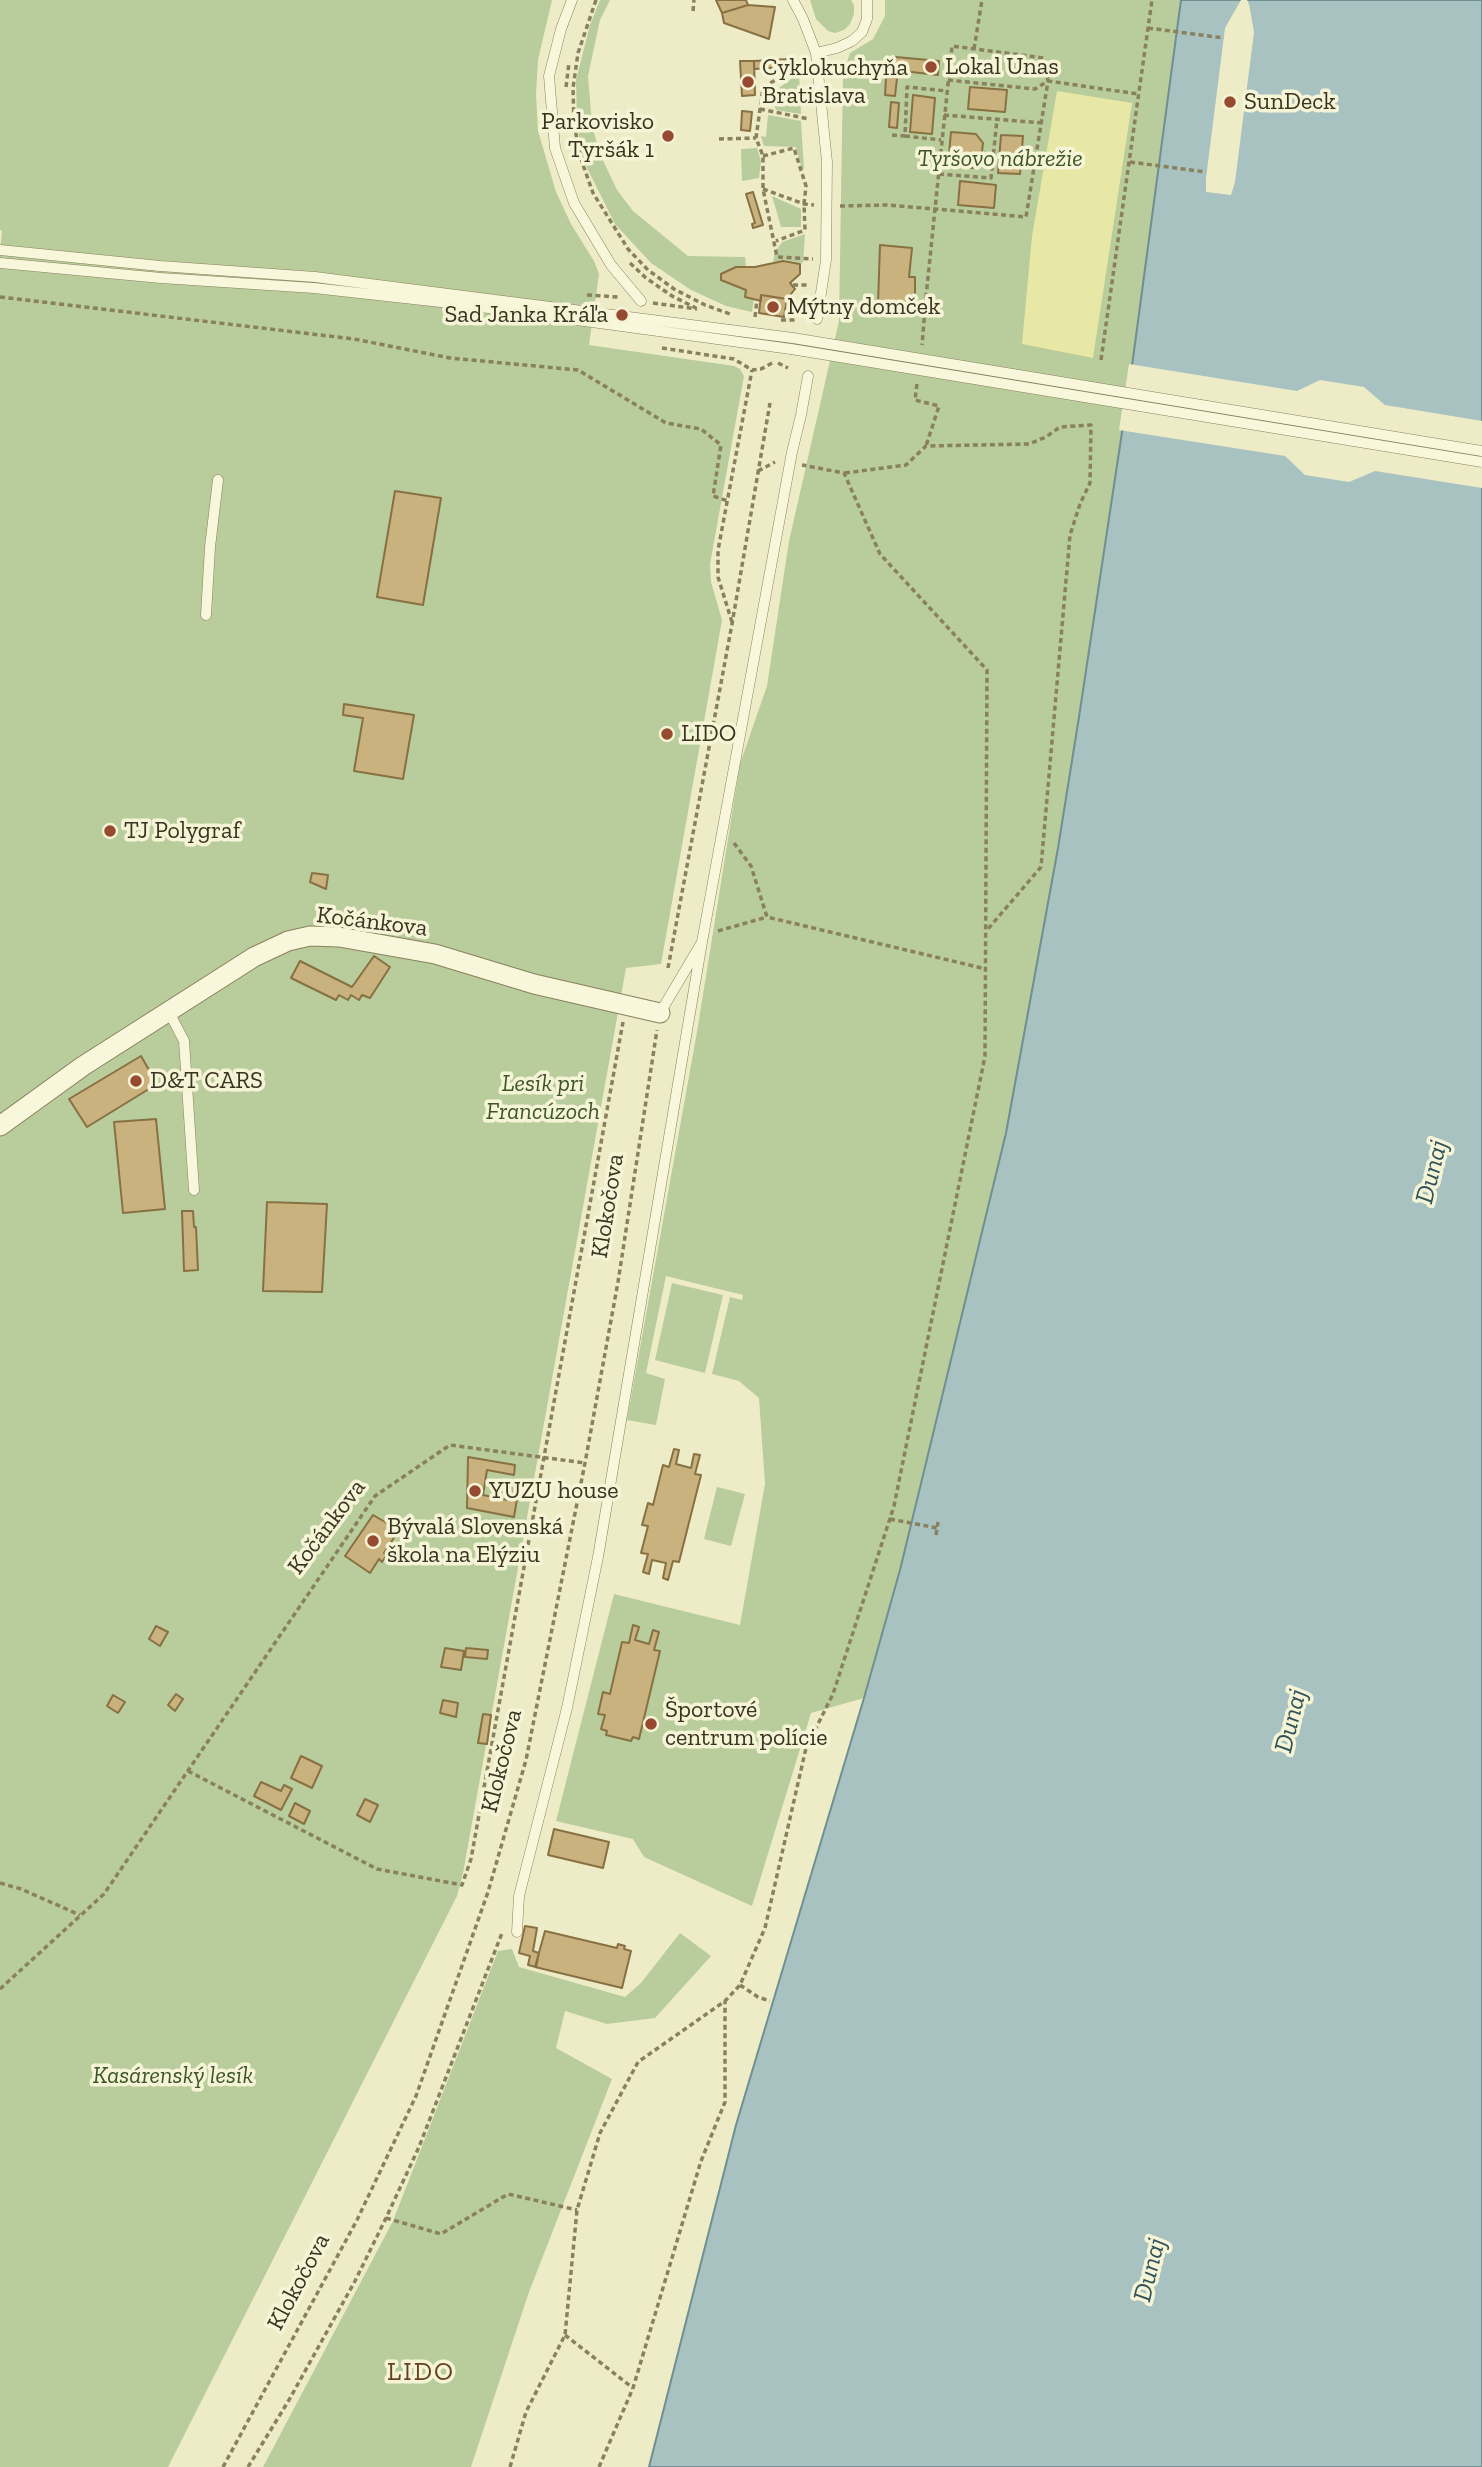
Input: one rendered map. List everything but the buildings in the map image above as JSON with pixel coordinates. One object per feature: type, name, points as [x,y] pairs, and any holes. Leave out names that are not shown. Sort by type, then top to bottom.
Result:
[{"type":"street","name":"Kočánkova","points":[[0,1126],[83,1066],[254,957],[288,941],[318,936],[339,937],[435,954],[534,984],[660,1013]]},
{"type":"lane","points":[[572,0],[561,29],[549,76],[555,148],[574,203],[611,265],[641,301]]},
{"type":"lane","points":[[793,0],[816,52],[827,162],[825,260],[817,318]]},
{"type":"lane","points":[[816,52],[837,48],[852,41],[862,32],[867,19],[867,0]]},
{"type":"lane","points":[[0,250],[160,266],[316,277],[792,344],[1482,451]]},
{"type":"lane","points":[[0,263],[161,278],[314,288],[593,316]]},
{"type":"lane","points":[[792,344],[1482,462]]},
{"type":"lane","name":"Klokočova","points":[[517,1932],[519,1896],[567,1708],[598,1557],[722,827],[808,376]]},
{"type":"lane","points":[[206,615],[218,480]]},
{"type":"lane","points":[[660,1013],[703,938]]},
{"type":"lane","points":[[169,1012],[184,1041],[194,1190]]},
{"type":"path","points":[[596,0],[578,53],[573,89],[573,124],[593,193],[628,249],[648,270],[684,295],[729,316],[699,309],[672,296],[646,278],[622,255]]},
{"type":"path","points":[[693,11],[694,0]]},
{"type":"path","points":[[974,49],[982,0]]},
{"type":"path","points":[[1101,360],[1152,0]]},
{"type":"path","points":[[1148,28],[1224,38]]},
{"type":"path","points":[[763,188],[804,204],[887,205],[935,209],[1026,216],[1048,81],[1044,58],[952,46],[944,115],[939,174],[935,209],[923,330]]},
{"type":"path","points":[[566,88],[570,51]]},
{"type":"path","points":[[816,52],[764,88],[756,138],[763,156],[763,188],[776,241],[777,257],[825,260]]},
{"type":"path","points":[[948,80],[1035,89],[1048,81],[1139,94]]},
{"type":"path","points":[[905,136],[907,87],[947,91]]},
{"type":"path","points":[[760,109],[823,121]]},
{"type":"path","points":[[944,115],[1043,123]]},
{"type":"path","points":[[939,174],[991,178],[997,119]]},
{"type":"path","points":[[892,135],[942,140]]},
{"type":"path","points":[[719,139],[756,138]]},
{"type":"path","points":[[763,156],[794,148],[806,186],[805,230],[776,241]]},
{"type":"path","points":[[1130,162],[1206,172]]},
{"type":"path","points":[[0,297],[354,339],[450,358],[579,370],[666,423],[701,429],[721,445],[713,496],[727,501]]},
{"type":"path","points":[[755,317],[757,300]]},
{"type":"path","points":[[783,325],[777,322],[795,320]]},
{"type":"path","points":[[656,347],[734,359],[752,370],[761,369],[775,361],[789,368]]},
{"type":"path","points":[[732,624],[718,577],[719,550],[752,370]]},
{"type":"path","points":[[790,462],[844,474],[906,465],[926,446],[939,406],[915,400]]},
{"type":"path","points":[[667,973],[770,402]]},
{"type":"path","points":[[926,446],[1029,444],[1060,427],[1091,425],[1090,483],[1070,535],[1041,867],[986,930]]},
{"type":"path","points":[[510,2467],[526,2412],[565,2335],[578,2210],[600,2133],[638,2062],[725,2001],[740,1985],[765,1928],[806,1748],[833,1694],[890,1519],[985,1056],[987,670],[880,554],[844,474]]},
{"type":"path","points":[[722,827],[751,866],[767,917]]},
{"type":"path","points":[[703,938],[767,917],[986,969]]},
{"type":"path","points":[[188,1771],[377,1869],[462,1885],[471,1859],[621,1025],[630,1007]]},
{"type":"path","name":"Klokočova","points":[[223,2467],[356,2220],[416,2096],[488,1892],[526,1760],[585,1463],[618,1282],[660,1013]]},
{"type":"path","name":"Kočánkova","points":[[0,1989],[104,1894],[375,1496],[450,1444],[585,1463]]},
{"type":"path","points":[[890,1519],[937,1528]]},
{"type":"path","points":[[936,1535],[939,1522]]},
{"type":"path","points":[[0,1883],[21,1889],[80,1915]]},
{"type":"path","points":[[248,2467],[289,2400],[355,2281],[386,2218],[419,2147],[503,1932]]},
{"type":"path","points":[[740,1985],[758,1997],[770,2001]]},
{"type":"path","points":[[599,2467],[633,2388],[701,2161],[725,2102],[725,2001]]},
{"type":"path","points":[[386,2218],[441,2234],[508,2194],[578,2210]]},
{"type":"path","points":[[565,2335],[633,2388]]},
{"type":"green space","points":[[0,0],[552,0],[538,60],[538,131],[556,192],[599,274],[589,345],[734,366],[740,369],[744,376],[710,564],[711,582],[722,620],[661,964],[626,968],[457,1896],[168,2467],[0,2467]]},
{"type":"green space","points":[[600,0],[610,0],[600,20],[588,76],[592,124],[599,152],[617,190],[633,211],[688,256],[745,257],[746,267],[736,267],[722,274],[746,290],[745,297],[754,299],[752,312],[726,306],[691,290],[651,263],[615,224],[583,160],[577,123],[576,80],[590,25]]},
{"type":"green space","points":[[810,0],[851,0],[854,14],[850,24],[835,33],[828,31],[816,19]]},
{"type":"green space","name":"Tyršovo nábrežie","points":[[885,0],[1181,0],[1132,366],[1079,717],[1006,1133],[900,1570],[864,1698],[811,1713],[752,1906],[644,1857],[633,1839],[556,1821],[614,1594],[740,1625],[765,1484],[759,1398],[739,1381],[712,1374],[730,1297],[742,1300],[743,1295],[666,1276],[646,1373],[665,1379],[656,1425],[627,1420],[697,1032],[740,764],[767,686],[789,541],[839,321],[843,75],[850,53],[873,39],[885,16]]},
{"type":"green space","points":[[799,73],[801,114],[776,110],[771,94]]},
{"type":"green space","points":[[768,115],[801,121],[804,169],[796,147],[764,146],[761,136],[766,137]]},
{"type":"green space","points":[[757,148],[761,161],[759,178],[742,181],[741,149]]},
{"type":"green space","points":[[772,196],[801,209],[801,227],[781,227]]},
{"type":"green space","points":[[805,234],[803,263],[784,260],[773,262],[775,252],[782,242]]},
{"type":"green space","points":[[672,1283],[723,1295],[705,1373],[655,1360]]},
{"type":"green space","points":[[717,1487],[745,1494],[731,1546],[704,1539]]},
{"type":"green space","points":[[680,1933],[711,1956],[655,2018],[607,2024],[565,2011],[556,2048],[612,2079],[529,2292],[471,2467],[263,2467],[393,2221],[498,1951],[512,1949],[519,1967],[625,1997],[641,1983]]},
{"type":"sand","points":[[1057,91],[1132,103],[1093,358],[1022,344],[1032,236]]},
{"type":"water","name":"Dunaj","points":[[1181,0],[1482,0],[1482,2467],[649,2467],[736,2125],[900,1570],[1006,1133],[1079,717],[1132,366]]},
{"type":"pier","points":[[1241,0],[1247,0],[1249,4],[1254,32],[1235,182],[1231,195],[1206,192],[1206,178],[1225,28]]},
{"type":"pier","points":[[1129,364],[1297,391],[1320,380],[1364,387],[1385,405],[1482,421],[1482,488],[1375,471],[1349,482],[1305,475],[1285,456],[1119,430]]},
{"type":"place","name":"Lokal Unas","points":[[931,67]]},
{"type":"place","name":"Cyklokuchyňa Bratislava","points":[[748,82]]},
{"type":"place","name":"SunDeck","points":[[1230,102]]},
{"type":"place","name":"Parkovisko Tyršák 1","points":[[668,136]]},
{"type":"place","name":"Mýtny domček","points":[[773,307]]},
{"type":"place","name":"Sad Janka Kráľa","points":[[622,315]]},
{"type":"place","name":"LIDO","points":[[667,734]]},
{"type":"place","name":"TJ Polygraf","points":[[110,831]]},
{"type":"place","name":"D&T CARS","points":[[136,1081]]},
{"type":"place","name":"YUZU house","points":[[475,1491]]},
{"type":"place","name":"Bývalá Slovenská škola na Elýziu","points":[[373,1541]]},
{"type":"place","name":"Športové centrum polície","points":[[651,1724]]},
{"type":"district","name":"LIDO","points":[[421,2373]]},
{"type":"park label","name":"Lesík pri Francúzoch","points":[[543,1098]]},
{"type":"park label","name":"Kasárenský lesík","points":[[173,2076]]}]
